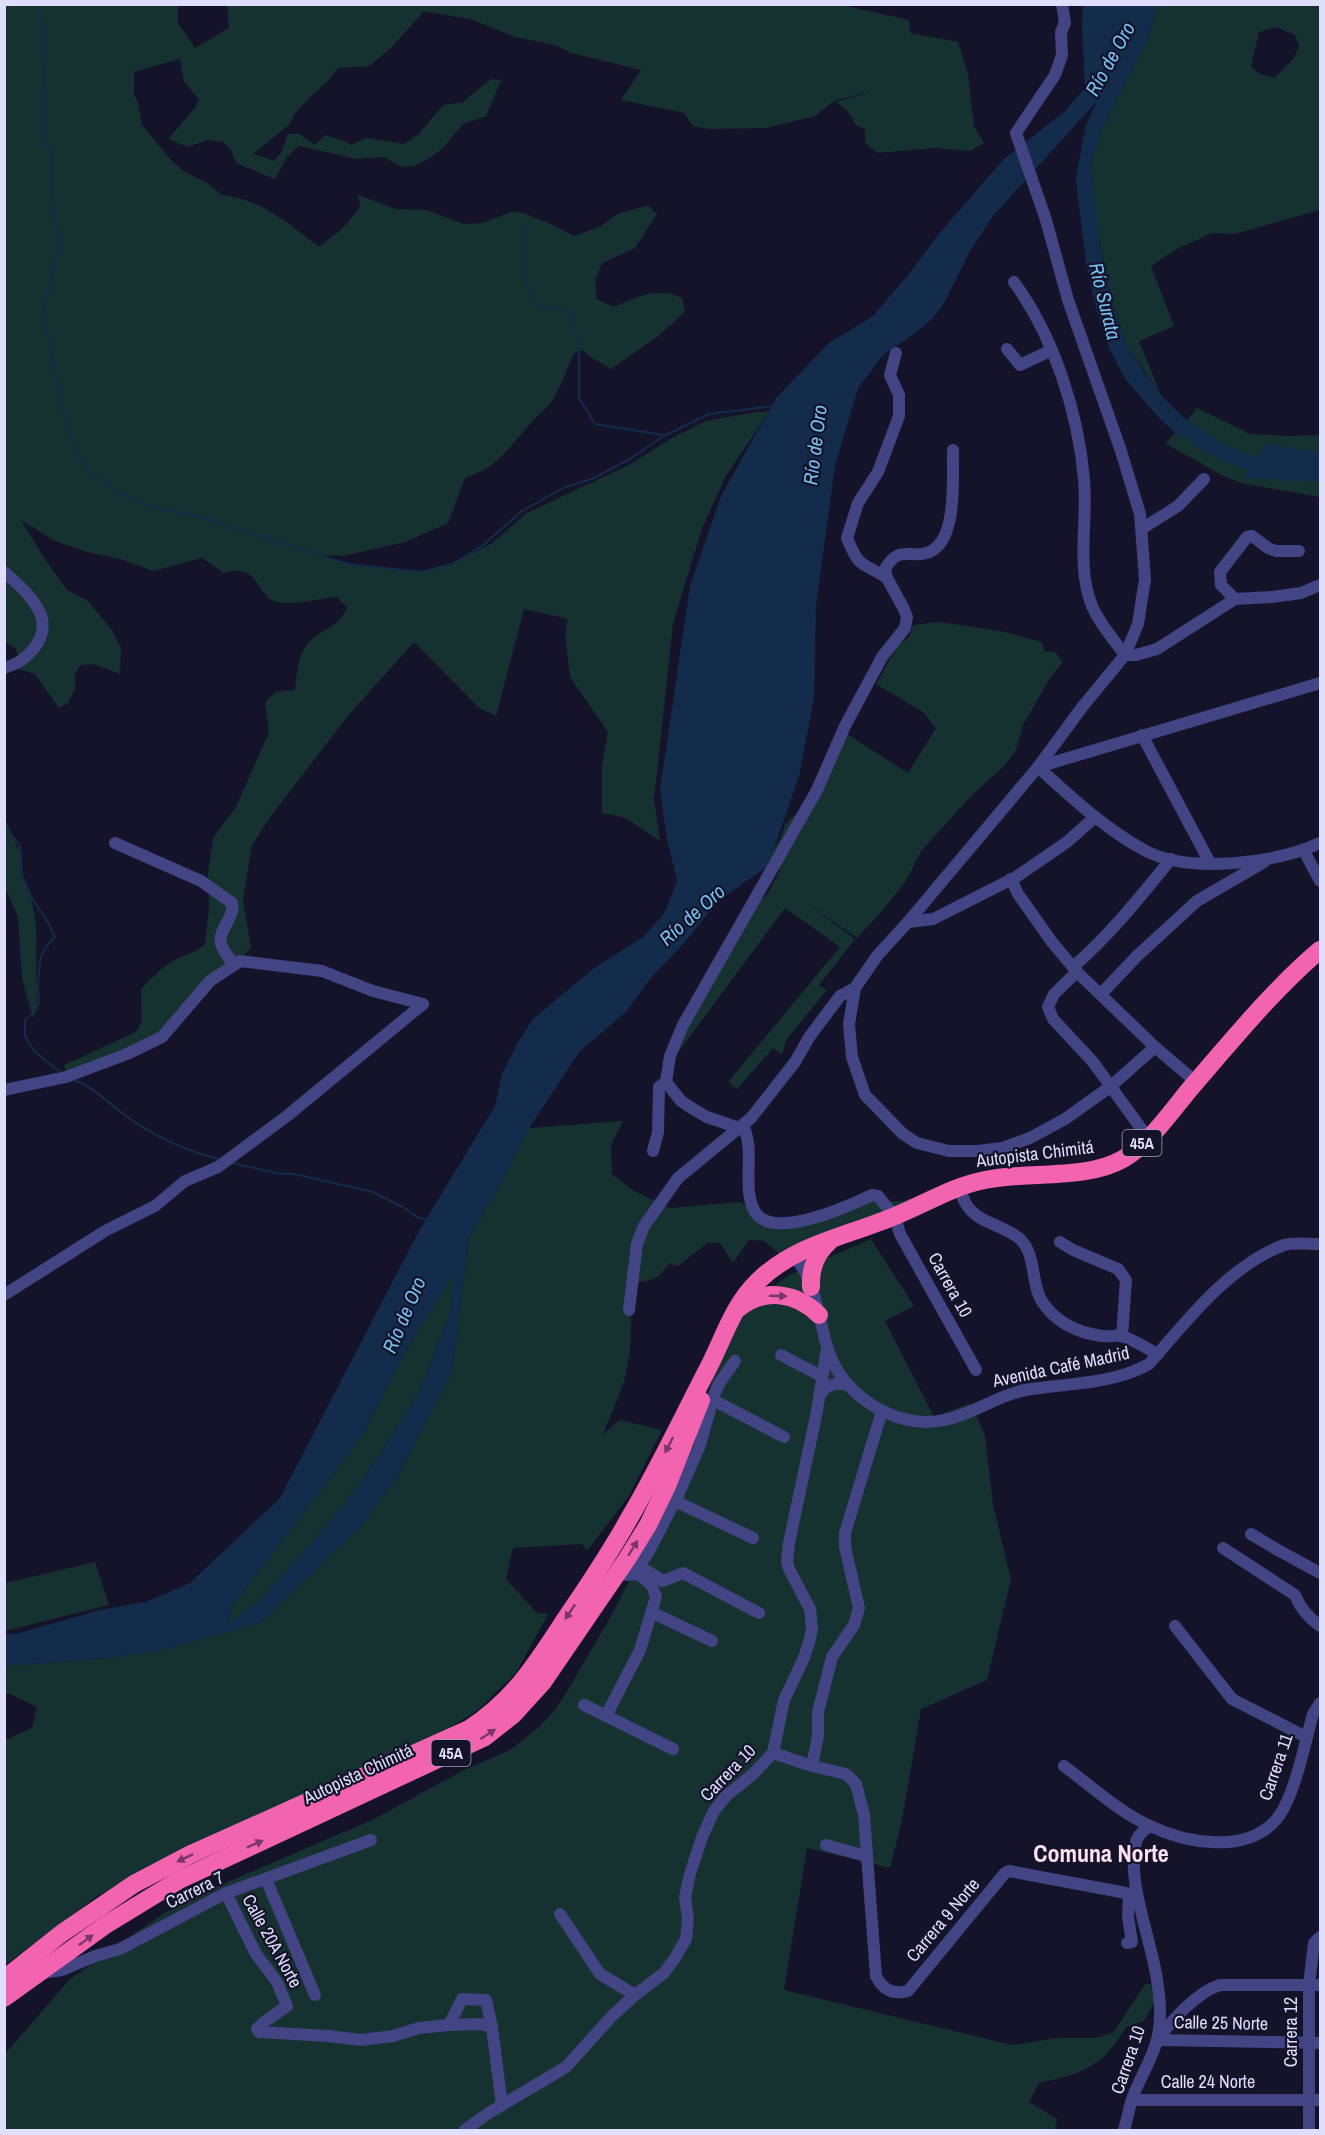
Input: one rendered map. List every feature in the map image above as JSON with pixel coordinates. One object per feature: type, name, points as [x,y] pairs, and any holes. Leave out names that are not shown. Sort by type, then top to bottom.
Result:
[{"type":"highway","name":"Autopista Chimitá","points":[[4,1979],[62,1933],[134,1884],[189,1855],[469,1729],[500,1707],[533,1667],[610,1552],[706,1374],[735,1311],[756,1283],[792,1255],[841,1234],[895,1217],[959,1187],[1012,1176],[1106,1173],[1148,1138],[1303,964],[1320,950]]},
{"type":"highway","points":[[811,1287],[811,1272],[816,1257],[824,1246],[841,1234]]},
{"type":"highway","points":[[735,1311],[755,1299],[778,1295],[801,1301],[819,1315]]},
{"type":"highway","name":"Autopista Chimitá","points":[[4,1998],[107,1924],[179,1880],[485,1737],[513,1714],[543,1682],[648,1525],[697,1413],[706,1374]]},
{"type":"street","points":[[629,1310],[637,1244],[644,1226],[678,1178],[751,1118],[795,1062],[810,1036],[840,996],[855,988],[878,956],[1038,767],[1083,706],[1125,656],[1137,624],[1145,579],[1143,528],[1121,451],[1068,300],[1017,134],[1059,66],[1062,55],[1061,32],[1065,23],[1062,4]]},
{"type":"street","points":[[1014,282],[1029,303],[1052,350],[1074,418],[1087,504],[1083,571],[1087,592],[1092,608],[1125,656]]},
{"type":"street","points":[[1007,349],[1020,365],[1052,350]]},
{"type":"street","points":[[887,578],[862,566],[856,559],[847,538],[858,503],[878,472],[899,416],[899,395],[890,375],[896,353]]},
{"type":"street","points":[[653,1151],[658,1132],[659,1087],[666,1082],[670,1056],[683,1025],[817,790],[845,726],[882,657],[905,628],[907,617],[887,578],[885,569],[890,560],[905,552],[922,554],[934,550],[945,535],[952,508],[952,450]]},
{"type":"street","points":[[1143,528],[1178,506],[1204,479]]},
{"type":"street","points":[[1235,599],[1221,585],[1220,572],[1247,537],[1252,536],[1276,551],[1299,551]]},
{"type":"street","points":[[4,572],[32,599],[41,616],[42,627],[36,646],[30,653],[14,665],[4,668]]},
{"type":"street","points":[[1125,656],[1136,656],[1157,649],[1235,599],[1301,593],[1320,585]]},
{"type":"street","points":[[1038,767],[1320,683]]},
{"type":"street","points":[[1142,735],[1210,863]]},
{"type":"street","points":[[1038,767],[1095,817],[1147,852],[1171,860],[1210,863],[1268,860],[1320,843]]},
{"type":"street","points":[[909,922],[933,919],[1011,879],[1067,842],[1095,817]]},
{"type":"street","points":[[115,843],[201,881],[232,903],[234,909],[221,938],[221,945],[234,965]]},
{"type":"street","points":[[1304,850],[1320,881]]},
{"type":"street","points":[[1148,1138],[1084,1052],[1053,1019],[1048,1007],[1054,994],[1091,950],[1130,910],[1171,860]]},
{"type":"street","points":[[1101,994],[1137,956],[1197,901],[1268,860]]},
{"type":"street","points":[[1011,879],[1018,894],[1052,942],[1075,969],[1155,1047],[1196,1082]]},
{"type":"street","points":[[4,1090],[66,1077],[127,1054],[162,1037],[210,981],[240,961],[322,971],[373,991],[423,1004],[287,1116],[218,1167],[185,1181],[155,1206],[105,1231],[4,1295]]},
{"type":"street","points":[[855,988],[849,1024],[852,1057],[866,1095],[903,1134],[917,1143],[949,1151],[1002,1148],[1030,1138],[1065,1119],[1110,1087],[1155,1047]]},
{"type":"street","points":[[666,1082],[681,1101],[693,1109],[724,1124],[745,1130],[748,1138],[749,1186],[753,1209],[760,1218],[778,1223],[814,1218],[872,1196],[878,1196],[895,1217]]},
{"type":"street","points":[[959,1187],[966,1205],[971,1210],[1008,1230],[1024,1244],[1031,1259],[1037,1290],[1043,1303],[1060,1321],[1077,1330],[1089,1333],[1122,1336],[1158,1354]]},
{"type":"street","name":"Carrera 10","points":[[895,1217],[900,1234],[976,1370]]},
{"type":"street","points":[[1060,1242],[1118,1269],[1123,1274],[1126,1280],[1122,1336]]},
{"type":"street","name":"Avenida Café Madrid","points":[[792,1255],[803,1268],[811,1287],[827,1348],[837,1370],[871,1406],[903,1419],[923,1422],[944,1420],[961,1415],[987,1402],[1023,1391],[1110,1378],[1138,1371],[1149,1364],[1213,1292],[1232,1276],[1285,1245],[1320,1244]]},
{"type":"street","name":"Carrera 10","points":[[465,2130],[566,2067],[635,1995],[650,1986],[664,1973],[686,1939],[688,1919],[685,1897],[690,1874],[702,1837],[714,1811],[726,1796],[753,1774],[773,1753],[784,1700],[804,1658],[812,1628],[810,1609],[792,1576],[787,1561],[827,1348]]},
{"type":"street","points":[[781,1355],[821,1376]]},
{"type":"street","points":[[611,1582],[637,1570],[675,1501],[700,1445],[712,1400],[720,1382],[735,1361]]},
{"type":"street","points":[[819,1399],[822,1391],[831,1385],[841,1383],[850,1386]]},
{"type":"street","points":[[712,1400],[784,1437]]},
{"type":"street","points":[[812,1766],[818,1736],[818,1712],[832,1657],[854,1625],[858,1614],[859,1608],[845,1547],[845,1533],[882,1411]]},
{"type":"street","points":[[675,1501],[753,1538]]},
{"type":"street","points":[[1251,1534],[1320,1573]]},
{"type":"street","points":[[1223,1548],[1294,1595],[1320,1626]]},
{"type":"street","points":[[606,1716],[640,1650],[656,1597],[655,1590],[637,1570]]},
{"type":"street","points":[[637,1570],[663,1581],[683,1573],[759,1613]]},
{"type":"street","points":[[651,1612],[712,1641]]},
{"type":"street","points":[[1175,1626],[1232,1699],[1306,1737]]},
{"type":"street","name":"Carrera 11","points":[[1150,1826],[1207,1842],[1227,1842],[1259,1832],[1275,1821],[1286,1804],[1313,1714],[1320,1702]]},
{"type":"street","points":[[584,1705],[674,1749]]},
{"type":"street","points":[[773,1753],[846,1774],[856,1784],[864,1815],[866,1856],[826,1845]]},
{"type":"street","points":[[1064,1766],[1122,1809],[1150,1826]]},
{"type":"street","name":"Carrera 10","points":[[1124,2130],[1132,2100],[1157,2040],[1159,2024],[1157,1980],[1152,1951],[1133,1894],[1137,1839],[1150,1826]]},
{"type":"street","name":"Carrera 7","points":[[38,1973],[47,1974],[62,1970],[95,1956],[120,1949],[226,1893],[371,1840]]},
{"type":"street","name":"Carrera 9 Norte","points":[[866,1856],[876,1976],[880,1984],[894,1992],[908,1991],[1005,1873],[1010,1871],[1133,1894]]},
{"type":"street","points":[[266,1879],[315,1995]]},
{"type":"street","name":"Calle 20A Norte","points":[[226,1893],[256,1954],[277,1982],[287,2006],[264,2022],[257,2030],[361,2040],[393,2036],[419,2028],[449,2025]]},
{"type":"street","points":[[1127,1942],[1132,1942],[1128,1917],[1133,1894]]},
{"type":"street","points":[[560,1914],[600,1974],[635,1995]]},
{"type":"street","name":"Carrera 12","points":[[1309,2130],[1315,2100],[1314,1943],[1320,1937]]},
{"type":"street","points":[[1157,2040],[1178,2016],[1209,1988],[1220,1985],[1315,1985]]},
{"type":"street","points":[[492,2027],[480,2024],[449,2025],[462,1999],[486,2000],[492,2027],[502,2105]]},
{"type":"street","name":"Calle 25 Norte","points":[[1157,2040],[1315,2042]]},
{"type":"street","name":"Calle 24 Norte","points":[[1132,2100],[1315,2100]]},
{"type":"green space","points":[[4,5],[178,5],[178,23],[195,48],[229,28],[227,5],[842,5],[909,20],[910,33],[958,42],[968,74],[974,126],[984,143],[970,151],[934,148],[877,153],[865,143],[865,129],[856,125],[847,110],[836,102],[871,92],[834,101],[815,116],[766,128],[708,129],[693,126],[684,113],[621,100],[641,70],[571,53],[555,45],[515,37],[473,20],[424,11],[391,48],[369,66],[338,68],[295,113],[290,124],[253,154],[274,161],[282,151],[288,134],[299,134],[315,145],[325,135],[351,145],[366,138],[404,144],[419,134],[443,105],[463,102],[491,79],[501,80],[486,116],[463,124],[444,147],[430,158],[414,166],[403,167],[383,157],[357,159],[299,146],[287,157],[275,179],[236,163],[231,150],[223,142],[207,140],[188,147],[168,139],[199,100],[184,81],[180,59],[134,72],[134,94],[142,125],[172,161],[222,195],[261,206],[319,247],[344,227],[360,207],[358,195],[396,209],[426,210],[464,224],[482,223],[512,212],[523,213],[574,236],[601,226],[618,214],[648,205],[657,214],[635,248],[602,263],[595,280],[597,299],[614,307],[648,294],[664,293],[682,298],[685,312],[657,337],[611,369],[583,350],[574,353],[559,388],[548,406],[495,463],[465,478],[448,523],[405,542],[344,556],[322,555],[348,564],[421,572],[452,564],[491,544],[527,513],[629,465],[670,439],[706,421],[756,412],[769,412],[727,474],[702,528],[673,624],[654,800],[660,841],[626,818],[602,813],[602,765],[608,732],[570,677],[565,634],[568,619],[524,609],[496,716],[479,708],[414,642],[347,717],[271,816],[252,845],[243,900],[251,948],[161,1034],[66,1074],[64,1065],[136,1032],[142,1021],[141,989],[165,966],[205,944],[209,909],[208,873],[213,838],[236,807],[269,732],[265,702],[276,692],[295,690],[303,650],[311,640],[340,620],[347,608],[337,597],[281,603],[266,596],[252,577],[245,573],[236,571],[224,573],[202,558],[153,571],[120,559],[87,552],[55,541],[21,520],[67,590],[87,600],[112,630],[121,648],[120,674],[94,664],[81,665],[75,674],[75,689],[68,703],[59,708],[35,674],[15,668],[19,659],[16,649],[4,641]]},
{"type":"green space","points":[[1157,5],[1320,5],[1320,210],[1235,234],[1212,233],[1177,249],[1151,266],[1174,326],[1139,341],[1161,395],[1126,344],[1113,305],[1097,230],[1091,164],[1102,128],[1148,39]],"holes":[[[1276,27],[1295,35],[1299,46],[1294,58],[1274,78],[1260,74],[1251,67],[1259,32]]]},
{"type":"green space","points":[[1197,408],[1250,434],[1320,435],[1320,497],[1242,483],[1223,476],[1165,443]]},
{"type":"green space","points":[[939,622],[1001,631],[1042,642],[1044,651],[1055,652],[1063,662],[1050,678],[1023,725],[1016,750],[1004,766],[973,794],[921,851],[906,881],[857,938],[805,902],[855,939],[819,985],[827,990],[786,1040],[782,1055],[773,1048],[737,1089],[728,1082],[840,947],[785,908],[659,1078],[757,904],[767,895],[780,870],[768,856],[780,840],[785,824],[817,793],[844,732],[908,773],[936,728],[923,712],[876,684],[897,647],[910,636],[913,625]]},
{"type":"green space","points":[[4,816],[21,856],[22,875],[31,897],[36,924],[37,1008],[33,1018],[22,979],[18,917],[5,887]]},
{"type":"green space","points":[[623,1121],[611,1145],[612,1174],[632,1190],[670,1208],[740,1202],[751,1208],[769,1226],[864,1202],[902,1201],[955,1185],[782,1256],[764,1241],[749,1240],[733,1263],[720,1243],[707,1243],[678,1266],[669,1263],[661,1274],[653,1279],[629,1282],[631,1320],[629,1357],[624,1381],[603,1434],[620,1420],[662,1430],[629,1496],[587,1551],[582,1544],[513,1548],[506,1579],[537,1613],[548,1614],[516,1673],[478,1710],[438,1735],[158,1863],[96,1897],[5,1965],[5,1740],[32,1728],[37,1707],[10,1694],[5,1694],[5,1666],[108,1658],[152,1652],[260,1623],[362,1525],[398,1476],[452,1371],[469,1237],[500,1185],[529,1128]]},
{"type":"green space","points":[[871,1239],[914,1306],[885,1321],[934,1417],[971,1403],[985,1436],[993,1505],[1011,1579],[987,1680],[921,1709],[902,1820],[890,1868],[807,1848],[784,1990],[1012,2045],[1058,2038],[1096,2038],[1114,2032],[1145,1984],[1151,1984],[1155,2001],[1144,2021],[1126,2027],[1109,2052],[1100,2060],[1080,2072],[1039,2083],[1029,2102],[1057,2119],[1055,2130],[5,2130],[5,2054],[69,1980],[186,1900],[374,1819],[462,1771],[510,1750],[538,1728],[555,1710],[566,1693],[649,1544],[696,1445],[711,1380],[748,1305],[789,1275]]},
{"type":"green space","points":[[456,1270],[450,1313],[419,1392],[380,1454],[325,1528],[259,1601],[228,1624],[233,1605],[363,1434],[406,1350]]},
{"type":"green space","points":[[95,1562],[109,1605],[5,1631],[5,1583]]},
{"type":"water","name":"Río de Oro","points":[[1083,5],[1157,5],[1148,39],[1102,128],[1091,164],[1100,247],[1113,304],[1126,344],[1161,395],[1184,418],[1253,465],[1266,444],[1320,452],[1320,482],[1245,478],[1252,465],[1178,435],[1160,419],[1126,380],[1110,350],[1096,308],[1086,262],[1077,190],[1076,176],[1086,125],[1097,101],[992,217],[970,251],[943,305],[931,320],[884,354],[858,388],[835,466],[816,605],[814,698],[799,776],[768,866],[718,901],[685,942],[649,980],[626,1012],[579,1052],[529,1128],[500,1185],[469,1237],[452,1371],[398,1476],[362,1525],[260,1623],[152,1652],[108,1658],[5,1666],[5,1634],[16,1634],[100,1610],[146,1602],[190,1583],[280,1498],[419,1231],[495,1106],[502,1074],[533,1019],[593,969],[643,937],[663,915],[668,905],[677,880],[667,839],[660,790],[690,586],[721,496],[776,398],[829,343],[872,317],[909,274],[938,235],[1003,160],[1064,112],[1085,88]],"holes":[[[455,1272],[450,1313],[419,1392],[358,1486],[325,1528],[259,1601],[228,1624],[233,1605],[363,1434],[406,1350]]]},
{"type":"waterway","points":[[40,10],[44,67],[41,134],[51,151],[53,211],[58,251],[44,310],[68,433],[86,470],[120,494],[152,507],[197,516],[348,564],[421,572],[452,564],[481,547],[522,511],[565,487],[592,479],[630,459],[664,436],[709,414],[773,406]]},
{"type":"waterway","points":[[527,226],[526,269],[529,291],[533,300],[539,305],[568,311],[579,339],[579,398],[595,424],[663,435]]},
{"type":"waterway","name":"Río Surata","points":[[1198,439],[1234,457],[1273,468]]},
{"type":"waterway","points":[[4,825],[20,846],[22,875],[31,897],[55,937],[45,949],[40,960],[39,1003],[25,1020],[25,1036],[34,1051],[61,1073]]},
{"type":"waterway","points":[[72,1079],[93,1090],[133,1121],[157,1135],[182,1147],[222,1160]]},
{"type":"waterway","points":[[233,1163],[373,1192],[417,1217],[429,1220]]},
{"type":"district","name":"Comuna Norte","points":[[1101,1854]]}]
